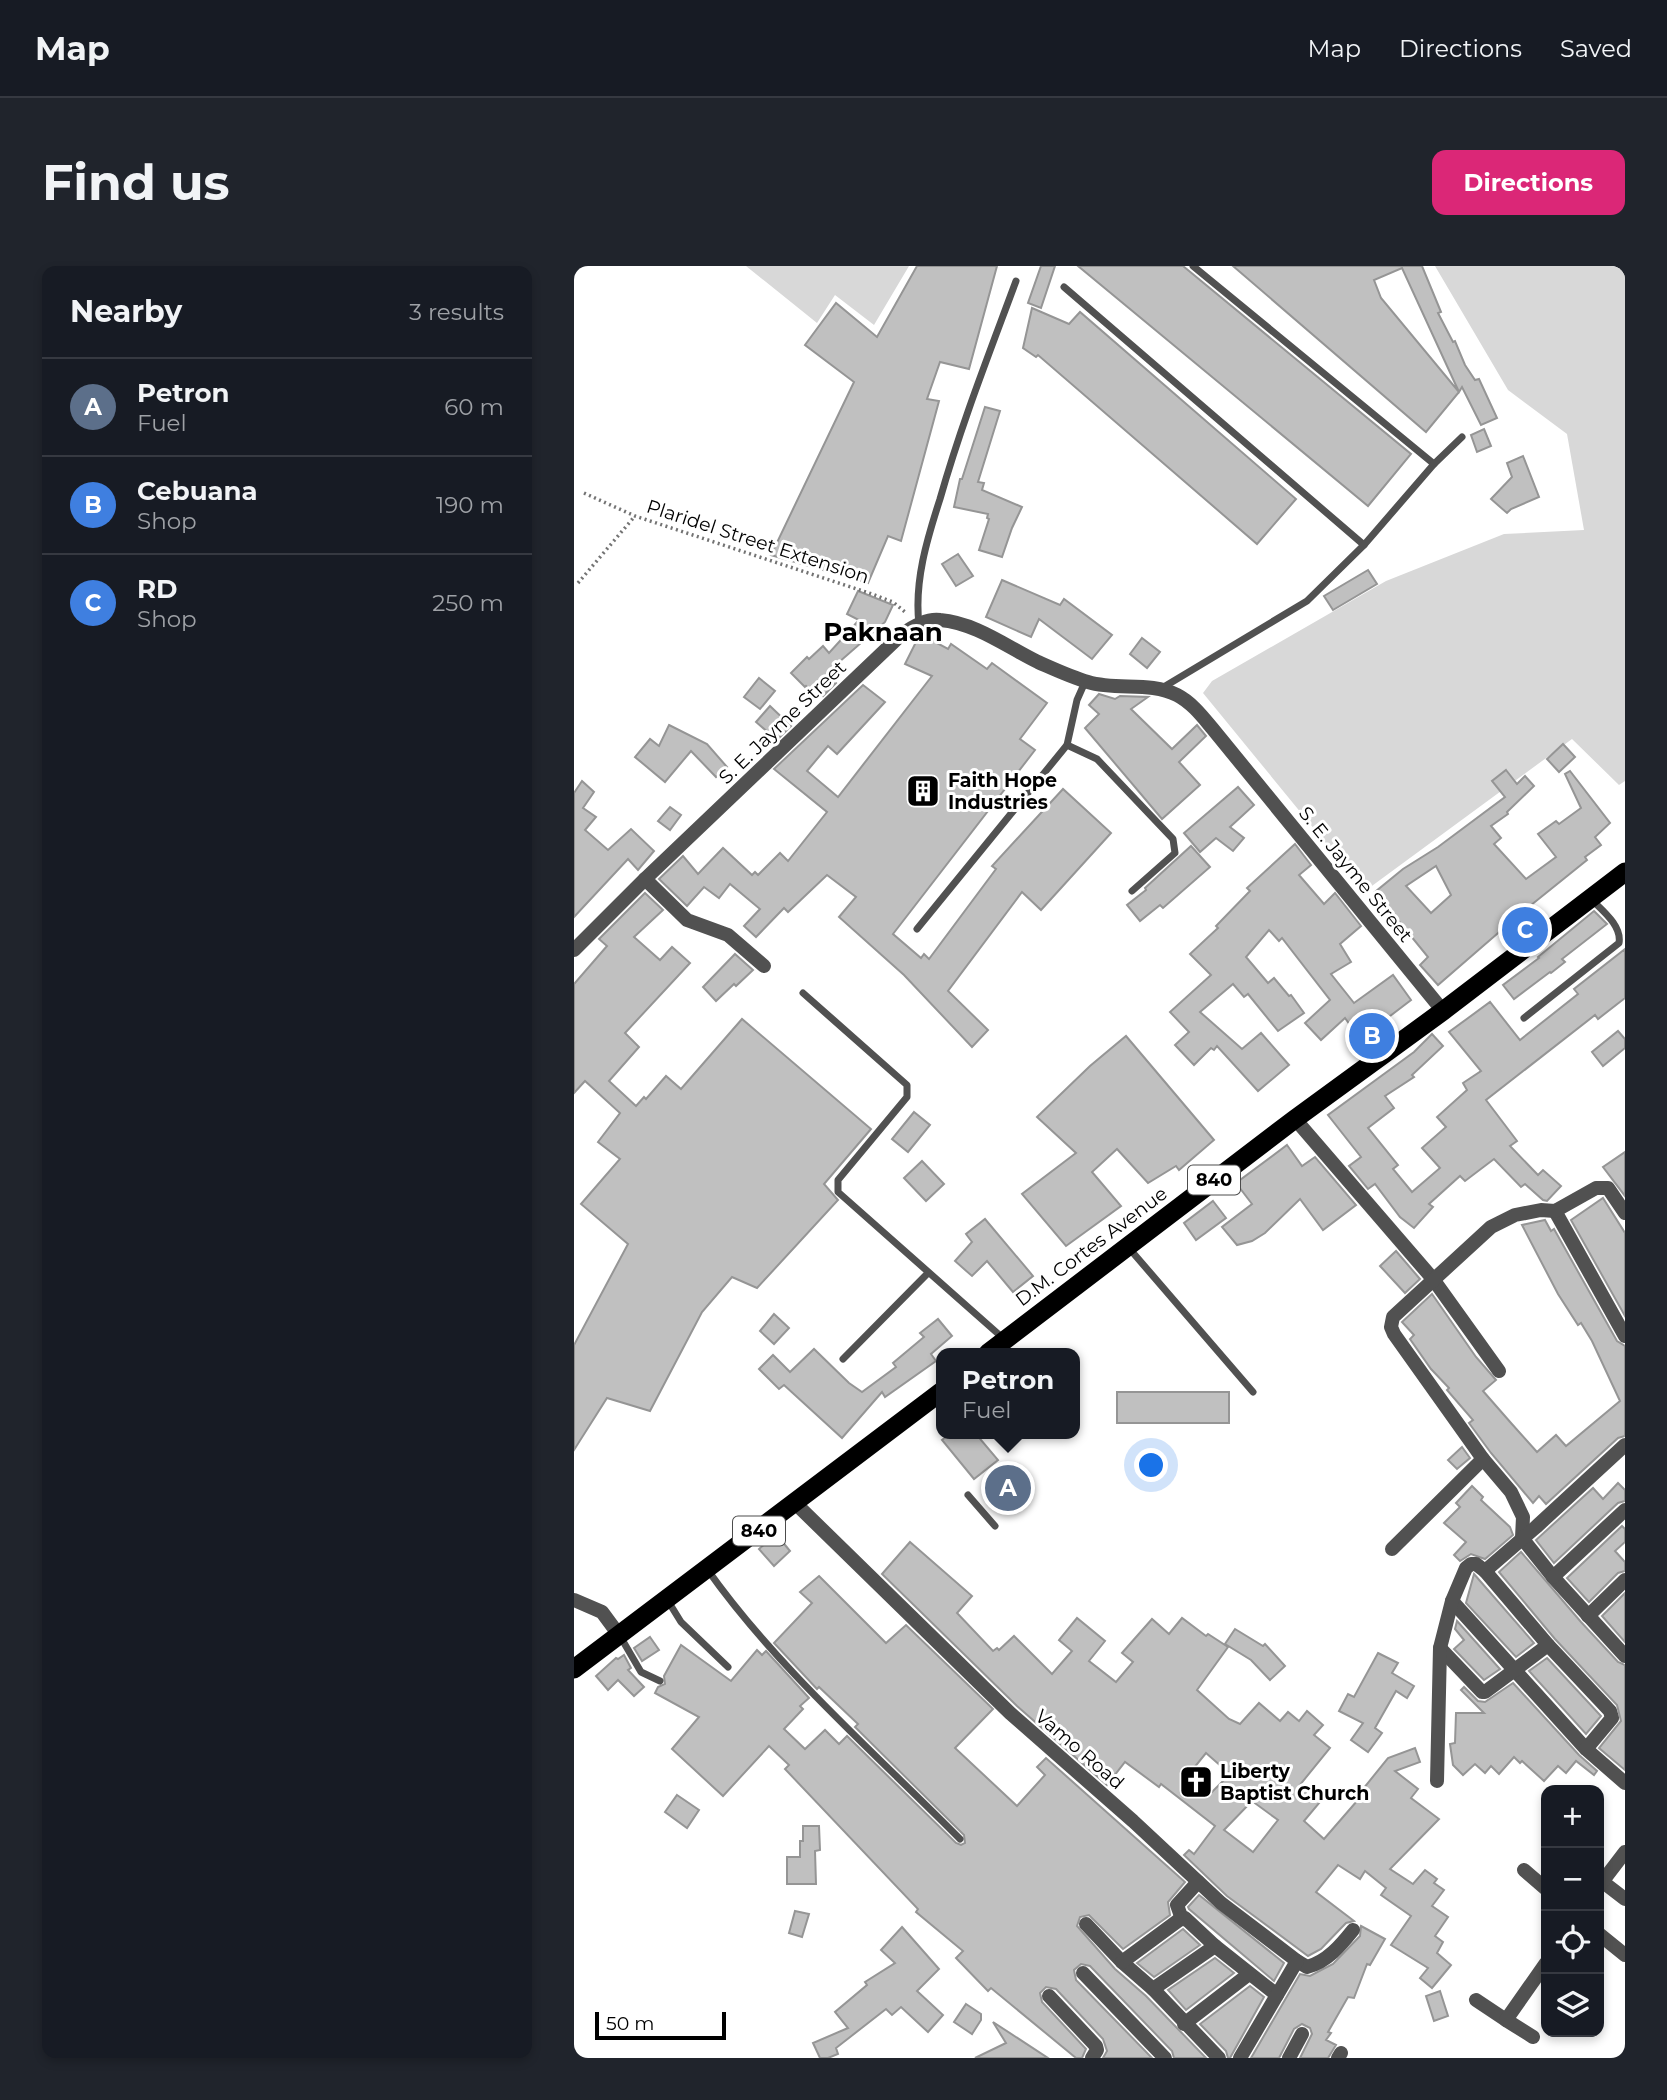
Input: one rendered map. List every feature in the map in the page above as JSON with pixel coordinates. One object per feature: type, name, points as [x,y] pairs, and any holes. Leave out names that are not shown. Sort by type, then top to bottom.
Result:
[{"type":"highway","name":"D.M. Cortes Avenue","points":[[995,1348],[1625,872]]},
{"type":"highway","name":"840","points":[[574,1669],[936,1396]]},
{"type":"street","name":"S. E. Jayme Street","points":[[574,950],[888,647],[917,625],[938,619],[986,634],[1039,662],[1086,681],[1099,685],[1161,688],[1189,703],[1443,1011]]},
{"type":"street","points":[[645,879],[687,920],[727,935],[764,966]]},
{"type":"street","points":[[1295,1119],[1433,1279],[1499,1371]]},
{"type":"street","points":[[1624,1652],[1553,1577],[1522,1538],[1524,1517],[1511,1492],[1483,1459],[1391,1327],[1393,1317],[1433,1279],[1491,1227],[1515,1215],[1541,1210],[1555,1211],[1602,1187],[1608,1188],[1625,1213]]},
{"type":"street","points":[[1555,1211],[1625,1336]]},
{"type":"street","points":[[1485,1571],[1625,1444]]},
{"type":"street","points":[[1392,1549],[1483,1459]]},
{"type":"street","name":"Vamo Road","points":[[795,1503],[1010,1713],[1221,1903],[1297,1961]]},
{"type":"street","points":[[1553,1577],[1625,1510]]},
{"type":"street","points":[[1437,1780],[1440,1648],[1452,1601],[1466,1568],[1471,1564],[1476,1563],[1485,1571],[1548,1645],[1610,1711],[1612,1718],[1586,1749]]},
{"type":"street","points":[[1588,1616],[1625,1580]]},
{"type":"street","points":[[574,1600],[602,1612],[619,1635]]},
{"type":"street","points":[[1452,1601],[1586,1749],[1625,1783]]},
{"type":"street","points":[[1440,1648],[1482,1692],[1488,1691],[1548,1645]]},
{"type":"street","points":[[1604,1877],[1625,1852]]},
{"type":"street","points":[[1524,1870],[1541,1885]]},
{"type":"street","points":[[1182,1919],[1177,1905],[1198,1882]]},
{"type":"street","points":[[1604,1885],[1625,1899]]},
{"type":"street","points":[[1122,1962],[1185,1918],[1215,1946],[1277,1995]]},
{"type":"street","points":[[1086,1924],[1219,2058]]},
{"type":"street","points":[[1240,2058],[1297,1961],[1307,1967],[1313,1966],[1340,1945],[1353,1930]]},
{"type":"street","points":[[1604,1938],[1625,1955]]},
{"type":"street","points":[[1153,1989],[1215,1946]]},
{"type":"street","points":[[1506,2020],[1541,1970]]},
{"type":"street","points":[[1083,1973],[1166,2058]]},
{"type":"street","points":[[1184,2024],[1249,1974]]},
{"type":"street","points":[[1049,1996],[1096,2046],[1097,2050],[1092,2058]]},
{"type":"street","points":[[1476,2000],[1533,2037]]},
{"type":"street","points":[[1289,2058],[1302,2034]]},
{"type":"lane","points":[[1193,266],[1434,464]]},
{"type":"lane","points":[[917,625],[916,602],[928,539],[954,451],[1016,282]]},
{"type":"lane","points":[[1064,287],[1364,545]]},
{"type":"lane","points":[[1161,688],[1307,601],[1364,545],[1434,464],[1462,437]]},
{"type":"lane","points":[[917,929],[1067,745],[1077,701],[1086,681]]},
{"type":"lane","points":[[1067,745],[1097,759],[1176,844],[1175,853],[1132,891]]},
{"type":"lane","points":[[1524,1018],[1619,943],[1620,935],[1612,922],[1590,898]]},
{"type":"lane","points":[[803,993],[908,1085],[908,1097],[838,1180],[838,1192],[1005,1340]]},
{"type":"lane","points":[[1128,1246],[1253,1392]]},
{"type":"lane","points":[[843,1359],[928,1273]]},
{"type":"lane","points":[[968,1495],[995,1526]]},
{"type":"lane","points":[[707,1569],[780,1659],[960,1839]]},
{"type":"lane","points":[[668,1600],[681,1622],[728,1667]]},
{"type":"lane","points":[[619,1635],[641,1672],[660,1681]]},
{"type":"path","name":"Plaridel Street Extension","points":[[584,493],[635,516],[872,594],[900,606],[917,625]]},
{"type":"path","points":[[579,583],[635,516]]},
{"type":"shaded area","points":[[746,266],[909,266],[874,325],[835,295],[817,323]]},
{"type":"shaded area","points":[[1435,266],[1625,266],[1625,781],[1619,785],[1572,739],[1365,891],[1203,693],[1212,681],[1386,581],[1504,534],[1584,530],[1567,434],[1508,390]]},
{"type":"building","points":[[917,266],[997,266],[969,369],[940,362],[927,399],[939,401],[901,541],[888,536],[868,583],[771,555],[854,382],[805,345],[836,303],[877,337]]},
{"type":"building","points":[[1041,266],[1055,266],[1041,308],[1028,303]]},
{"type":"building","points":[[1078,266],[1183,266],[1411,454],[1368,506]]},
{"type":"building","points":[[1233,266],[1422,266],[1441,312],[1438,313],[1453,342],[1455,341],[1465,365],[1475,380],[1479,379],[1497,418],[1481,425],[1462,387],[1459,392],[1426,432]],"holes":[[[1402,268],[1459,392],[1381,298],[1374,280]]]},
{"type":"building","points":[[1032,308],[1069,324],[1080,312],[1296,499],[1257,544],[1038,355],[1036,357],[1023,348]]},
{"type":"building","points":[[985,407],[1000,411],[978,482],[984,483],[982,490],[1022,507],[1002,557],[979,550],[989,519],[988,514],[954,507],[960,479]]},
{"type":"building","points":[[1484,429],[1491,446],[1477,452],[1471,435]]},
{"type":"building","points":[[1523,456],[1539,497],[1507,513],[1491,499],[1512,477],[1507,463]]},
{"type":"building","points":[[958,554],[973,576],[956,586],[942,564]]},
{"type":"building","points":[[1368,570],[1377,584],[1333,610],[1324,596]]},
{"type":"building","points":[[1002,580],[1060,605],[1064,599],[1112,635],[1092,659],[1039,619],[1031,637],[986,617]]},
{"type":"building","points":[[858,591],[893,605],[885,622],[838,663],[840,665],[828,676],[836,683],[823,696],[813,686],[809,689],[805,687],[791,673],[823,646],[829,653],[859,620],[847,614]]},
{"type":"building","points":[[920,634],[948,649],[951,644],[987,669],[992,663],[1047,703],[1020,739],[1035,750],[893,934],[921,958],[924,954],[929,959],[996,869],[992,866],[1063,789],[1111,833],[1041,910],[1022,892],[948,991],[988,1030],[972,1047],[904,975],[839,917],[856,897],[827,875],[788,912],[784,908],[756,937],[744,926],[760,909],[730,884],[719,898],[704,887],[687,906],[659,879],[683,856],[698,874],[723,848],[752,875],[755,872],[758,875],[780,853],[788,861],[827,812],[774,769],[863,685],[885,702],[837,754],[828,746],[807,771],[838,797],[932,676],[905,664]]},
{"type":"building","points":[[1142,638],[1160,652],[1147,668],[1130,654]]},
{"type":"building","points":[[759,678],[775,691],[760,709],[744,697]]},
{"type":"building","points":[[1099,694],[1115,699],[1120,696],[1148,697],[1131,709],[1172,749],[1197,725],[1206,736],[1179,762],[1200,785],[1162,819],[1085,728],[1099,714],[1089,705]]},
{"type":"building","points":[[770,706],[791,726],[777,740],[756,722]]},
{"type":"building","points":[[669,725],[707,744],[727,767],[716,777],[691,751],[665,782],[635,757],[650,739],[659,746]]},
{"type":"building","points":[[1563,744],[1575,757],[1559,772],[1547,759]]},
{"type":"building","points":[[1506,770],[1517,784],[1525,776],[1534,786],[1508,814],[1491,826],[1501,838],[1494,844],[1526,879],[1556,857],[1538,834],[1556,821],[1559,824],[1581,808],[1565,774],[1570,771],[1610,823],[1595,837],[1601,845],[1585,857],[1587,860],[1438,985],[1420,965],[1428,957],[1375,892],[1505,797],[1492,781]],"holes":[[[1436,866],[1451,895],[1431,913],[1406,886]]]},
{"type":"building","points":[[582,781],[594,792],[583,808],[596,817],[585,830],[608,850],[631,829],[654,851],[638,870],[628,859],[574,917],[574,793]]},
{"type":"building","points":[[1238,787],[1254,805],[1230,827],[1244,838],[1233,851],[1216,838],[1200,852],[1184,833]]},
{"type":"building","points":[[670,807],[681,815],[670,830],[658,821]]},
{"type":"building","points":[[1295,844],[1311,865],[1299,875],[1324,904],[1335,893],[1361,926],[1340,944],[1351,962],[1331,974],[1354,1003],[1393,975],[1411,1000],[1360,1039],[1345,1018],[1321,1040],[1305,1023],[1330,1000],[1282,938],[1279,941],[1269,930],[1246,957],[1268,983],[1274,978],[1304,1013],[1278,1031],[1248,994],[1244,997],[1233,984],[1200,1012],[1242,1049],[1261,1033],[1289,1065],[1258,1091],[1217,1046],[1214,1050],[1211,1048],[1194,1065],[1175,1045],[1189,1032],[1170,1012],[1211,975],[1190,954],[1218,928],[1216,926],[1250,891],[1247,888]]},
{"type":"building","points":[[1191,846],[1210,867],[1163,908],[1160,905],[1140,921],[1127,905]]},
{"type":"building","points":[[645,893],[663,910],[634,937],[660,960],[672,947],[690,963],[625,1033],[639,1047],[609,1081],[636,1106],[644,1097],[646,1099],[666,1076],[681,1089],[742,1019],[871,1129],[824,1184],[838,1200],[757,1288],[732,1277],[702,1312],[650,1411],[607,1398],[574,1450],[574,1345],[628,1244],[581,1204],[620,1159],[598,1142],[620,1113],[585,1081],[574,1093],[574,984],[607,946],[599,939]]},
{"type":"building","points":[[1594,911],[1607,924],[1562,959],[1565,962],[1514,999],[1503,985]]},
{"type":"building","points":[[1625,949],[1625,998],[1598,1019],[1595,1015],[1486,1100],[1517,1141],[1510,1146],[1538,1175],[1543,1170],[1561,1186],[1547,1201],[1525,1184],[1521,1187],[1494,1159],[1465,1181],[1460,1176],[1429,1204],[1433,1207],[1414,1228],[1400,1217],[1375,1184],[1368,1189],[1349,1166],[1361,1157],[1328,1115],[1414,1052],[1432,1034],[1443,1046],[1412,1075],[1414,1077],[1385,1096],[1394,1108],[1368,1128],[1398,1165],[1393,1169],[1412,1192],[1440,1168],[1422,1148],[1446,1127],[1437,1117],[1467,1090],[1463,1083],[1481,1071],[1449,1032],[1490,1002],[1520,1040],[1578,994],[1574,989]]},
{"type":"building","points":[[735,954],[753,970],[716,1001],[703,987]]},
{"type":"building","points":[[1618,1031],[1625,1039],[1625,1048],[1603,1066],[1592,1052]]},
{"type":"building","points":[[1126,1036],[1214,1140],[1179,1170],[1176,1166],[1148,1183],[1117,1149],[1092,1172],[1121,1206],[1066,1246],[1022,1194],[1076,1153],[1037,1117]]},
{"type":"building","points":[[914,1112],[930,1125],[908,1152],[892,1139]]},
{"type":"building","points":[[1287,1145],[1302,1166],[1315,1157],[1356,1205],[1323,1230],[1300,1199],[1265,1233],[1252,1241],[1237,1245],[1222,1227],[1252,1204],[1236,1183]]},
{"type":"building","points":[[1625,1152],[1625,1196],[1603,1167]]},
{"type":"building","points":[[922,1161],[944,1184],[926,1201],[904,1178]]},
{"type":"building","points":[[1603,1198],[1625,1233],[1625,1316],[1571,1220]]},
{"type":"building","points":[[1213,1201],[1226,1218],[1196,1240],[1184,1223]]},
{"type":"building","points":[[985,1219],[1033,1276],[1013,1292],[987,1261],[972,1276],[955,1261],[972,1242],[966,1234]]},
{"type":"building","points":[[1545,1220],[1551,1231],[1554,1229],[1617,1341],[1625,1346],[1625,1436],[1618,1438],[1546,1504],[1539,1496],[1533,1503],[1491,1453],[1469,1423],[1473,1420],[1431,1369],[1410,1339],[1414,1335],[1402,1322],[1432,1294],[1476,1357],[1496,1380],[1483,1391],[1511,1423],[1537,1452],[1556,1435],[1566,1446],[1620,1401],[1592,1341],[1558,1294],[1522,1225]]},
{"type":"building","points":[[1396,1251],[1420,1279],[1405,1293],[1380,1266]]},
{"type":"building","points":[[774,1314],[789,1328],[774,1344],[760,1331]]},
{"type":"building","points":[[938,1319],[952,1336],[931,1354],[936,1361],[885,1397],[882,1392],[842,1438],[784,1385],[779,1389],[759,1369],[773,1355],[790,1372],[814,1349],[862,1392],[896,1367],[893,1363],[924,1337],[920,1333]]},
{"type":"building","points":[[1117,1392],[1229,1392],[1229,1423],[1117,1423]]},
{"type":"building","points":[[980,1439],[998,1460],[974,1479],[942,1440]]},
{"type":"building","points":[[1462,1447],[1470,1458],[1457,1469],[1448,1460]]},
{"type":"building","points":[[1618,1483],[1625,1490],[1625,1501],[1618,1503],[1554,1563],[1536,1540],[1593,1488],[1603,1499]]},
{"type":"building","points":[[1472,1486],[1483,1497],[1481,1500],[1510,1527],[1513,1535],[1485,1559],[1471,1554],[1460,1561],[1454,1555],[1466,1542],[1444,1523],[1460,1507],[1456,1503]]},
{"type":"building","points":[[1622,1526],[1625,1529],[1625,1542],[1615,1551],[1625,1562],[1625,1571],[1618,1573],[1589,1602],[1567,1578]]},
{"type":"building","points":[[776,1534],[790,1551],[774,1566],[759,1549]]},
{"type":"building","points":[[910,1542],[972,1596],[957,1613],[993,1651],[997,1648],[999,1650],[1014,1636],[1052,1674],[1072,1651],[1059,1640],[1077,1618],[1105,1641],[1089,1661],[1116,1682],[1133,1662],[1122,1653],[1152,1619],[1169,1634],[1182,1618],[1206,1636],[1208,1634],[1228,1647],[1197,1690],[1229,1719],[1240,1724],[1259,1703],[1280,1721],[1288,1712],[1299,1721],[1307,1711],[1323,1725],[1314,1735],[1330,1748],[1299,1786],[1320,1802],[1304,1821],[1324,1839],[1357,1801],[1355,1799],[1388,1758],[1415,1748],[1420,1762],[1395,1771],[1418,1789],[1411,1798],[1439,1819],[1390,1869],[1413,1884],[1425,1870],[1437,1879],[1434,1883],[1444,1890],[1432,1906],[1448,1917],[1435,1936],[1443,1942],[1437,1953],[1451,1965],[1432,1988],[1420,1978],[1428,1968],[1391,1945],[1411,1916],[1381,1895],[1386,1888],[1365,1871],[1360,1879],[1338,1865],[1316,1892],[1354,1921],[1346,1923],[1321,1949],[1308,1956],[1227,1896],[1184,1855],[1189,1850],[1194,1854],[1215,1826],[1161,1784],[1159,1787],[1125,1762],[1107,1785],[1017,1706],[882,1574]],"holes":[[[1206,1753],[1230,1774],[1211,1793],[1189,1774]],[[1252,1801],[1278,1820],[1253,1852],[1224,1830]]]},
{"type":"building","points":[[1521,1552],[1581,1622],[1618,1662],[1625,1665],[1625,1770],[1599,1748],[1621,1721],[1617,1705],[1555,1639],[1499,1572]]},
{"type":"building","points":[[1474,1574],[1534,1643],[1516,1657],[1466,1603]]},
{"type":"building","points":[[819,1576],[886,1643],[906,1625],[993,1709],[955,1748],[1017,1806],[1045,1775],[1037,1767],[1046,1758],[1185,1882],[1168,1902],[1170,1915],[1123,1949],[1089,1915],[1080,1917],[1077,1926],[1115,1969],[1146,1996],[1206,2058],[1174,2058],[1172,2051],[1090,1966],[1081,1964],[1074,1970],[1076,1980],[1152,2058],[1103,2058],[1107,2051],[1103,2039],[1056,1989],[1046,1987],[1040,1993],[1042,2002],[1086,2049],[1082,2058],[1076,2058],[991,1988],[988,1991],[956,1958],[963,1951],[916,1912],[918,1909],[785,1769],[789,1765],[769,1746],[723,1796],[672,1749],[699,1717],[655,1693],[658,1687],[665,1684],[664,1676],[681,1645],[731,1681],[757,1650],[762,1655],[766,1651],[809,1698],[800,1706],[803,1709],[784,1729],[805,1749],[825,1730],[839,1744],[847,1736],[956,1843],[965,1843],[964,1835],[855,1727],[858,1724],[819,1687],[817,1689],[774,1643],[812,1603],[800,1592]]},
{"type":"building","points":[[1625,1593],[1625,1642],[1602,1616]]},
{"type":"building","points":[[1457,1621],[1500,1669],[1484,1680],[1454,1649],[1464,1640],[1455,1629]]},
{"type":"building","points":[[1235,1629],[1263,1646],[1265,1644],[1285,1666],[1270,1680],[1251,1660],[1225,1644]]},
{"type":"building","points":[[650,1637],[659,1650],[642,1661],[634,1648]]},
{"type":"building","points":[[1378,1653],[1398,1663],[1392,1673],[1414,1686],[1407,1698],[1396,1691],[1375,1728],[1382,1733],[1368,1752],[1351,1740],[1363,1723],[1339,1711],[1348,1694],[1354,1697]]},
{"type":"building","points":[[624,1655],[631,1668],[628,1670],[644,1687],[634,1696],[618,1680],[608,1690],[596,1676],[616,1658]]},
{"type":"building","points":[[1547,1658],[1601,1716],[1586,1734],[1529,1671]]},
{"type":"building","points":[[1513,1683],[1597,1771],[1594,1775],[1576,1761],[1566,1773],[1558,1766],[1544,1781],[1514,1757],[1499,1774],[1491,1766],[1485,1773],[1475,1764],[1463,1775],[1453,1765],[1450,1744],[1455,1743],[1456,1713],[1484,1713],[1461,1690],[1464,1687],[1478,1701],[1485,1702]]},
{"type":"building","points":[[677,1795],[699,1810],[687,1828],[665,1812]]},
{"type":"building","points":[[803,1826],[819,1826],[820,1850],[815,1851],[816,1884],[787,1884],[787,1857],[800,1857]]},
{"type":"building","points":[[1199,1895],[1284,1963],[1274,1981],[1189,1909]]},
{"type":"building","points":[[795,1911],[809,1914],[802,1937],[789,1933]]},
{"type":"building","points":[[1361,1926],[1385,1939],[1370,1965],[1367,1964],[1354,1998],[1348,1997],[1328,2032],[1331,2033],[1326,2040],[1336,2045],[1328,2058],[1300,2058],[1312,2034],[1310,2028],[1302,2024],[1294,2029],[1279,2058],[1251,2058],[1300,1974],[1310,1976],[1333,1964],[1360,1936]]},
{"type":"building","points":[[902,1927],[939,1969],[917,1991],[943,2015],[928,2032],[901,2007],[892,2015],[886,2009],[836,2048],[838,2054],[820,2058],[813,2043],[848,2028],[835,2012],[867,1985],[865,1982],[895,1963],[881,1950]]},
{"type":"building","points":[[1183,1929],[1200,1945],[1154,1977],[1137,1963]]},
{"type":"building","points":[[1215,1958],[1234,1973],[1186,2010],[1168,1990]]},
{"type":"building","points":[[1250,1986],[1264,1997],[1228,2058],[1226,2051],[1200,2024]]},
{"type":"building","points":[[1440,1991],[1448,2016],[1434,2021],[1426,1996]]},
{"type":"building","points":[[966,2004],[981,2014],[981,2020],[972,2034],[954,2022]]},
{"type":"building","points":[[993,2022],[1048,2058],[975,2058],[1006,2043]]},
{"type":"place","name":"Faith Hope Industries","points":[[923,791]]},
{"type":"place","name":"RD","points":[[1525,930]]},
{"type":"place","name":"Cebuana","points":[[1372,1036]]},
{"type":"place","name":"Petron","points":[[1008,1488]]},
{"type":"place","name":"Liberty Baptist Church","points":[[1196,1782]]},
{"type":"district","name":"Paknaan","points":[[883,632]]}]
